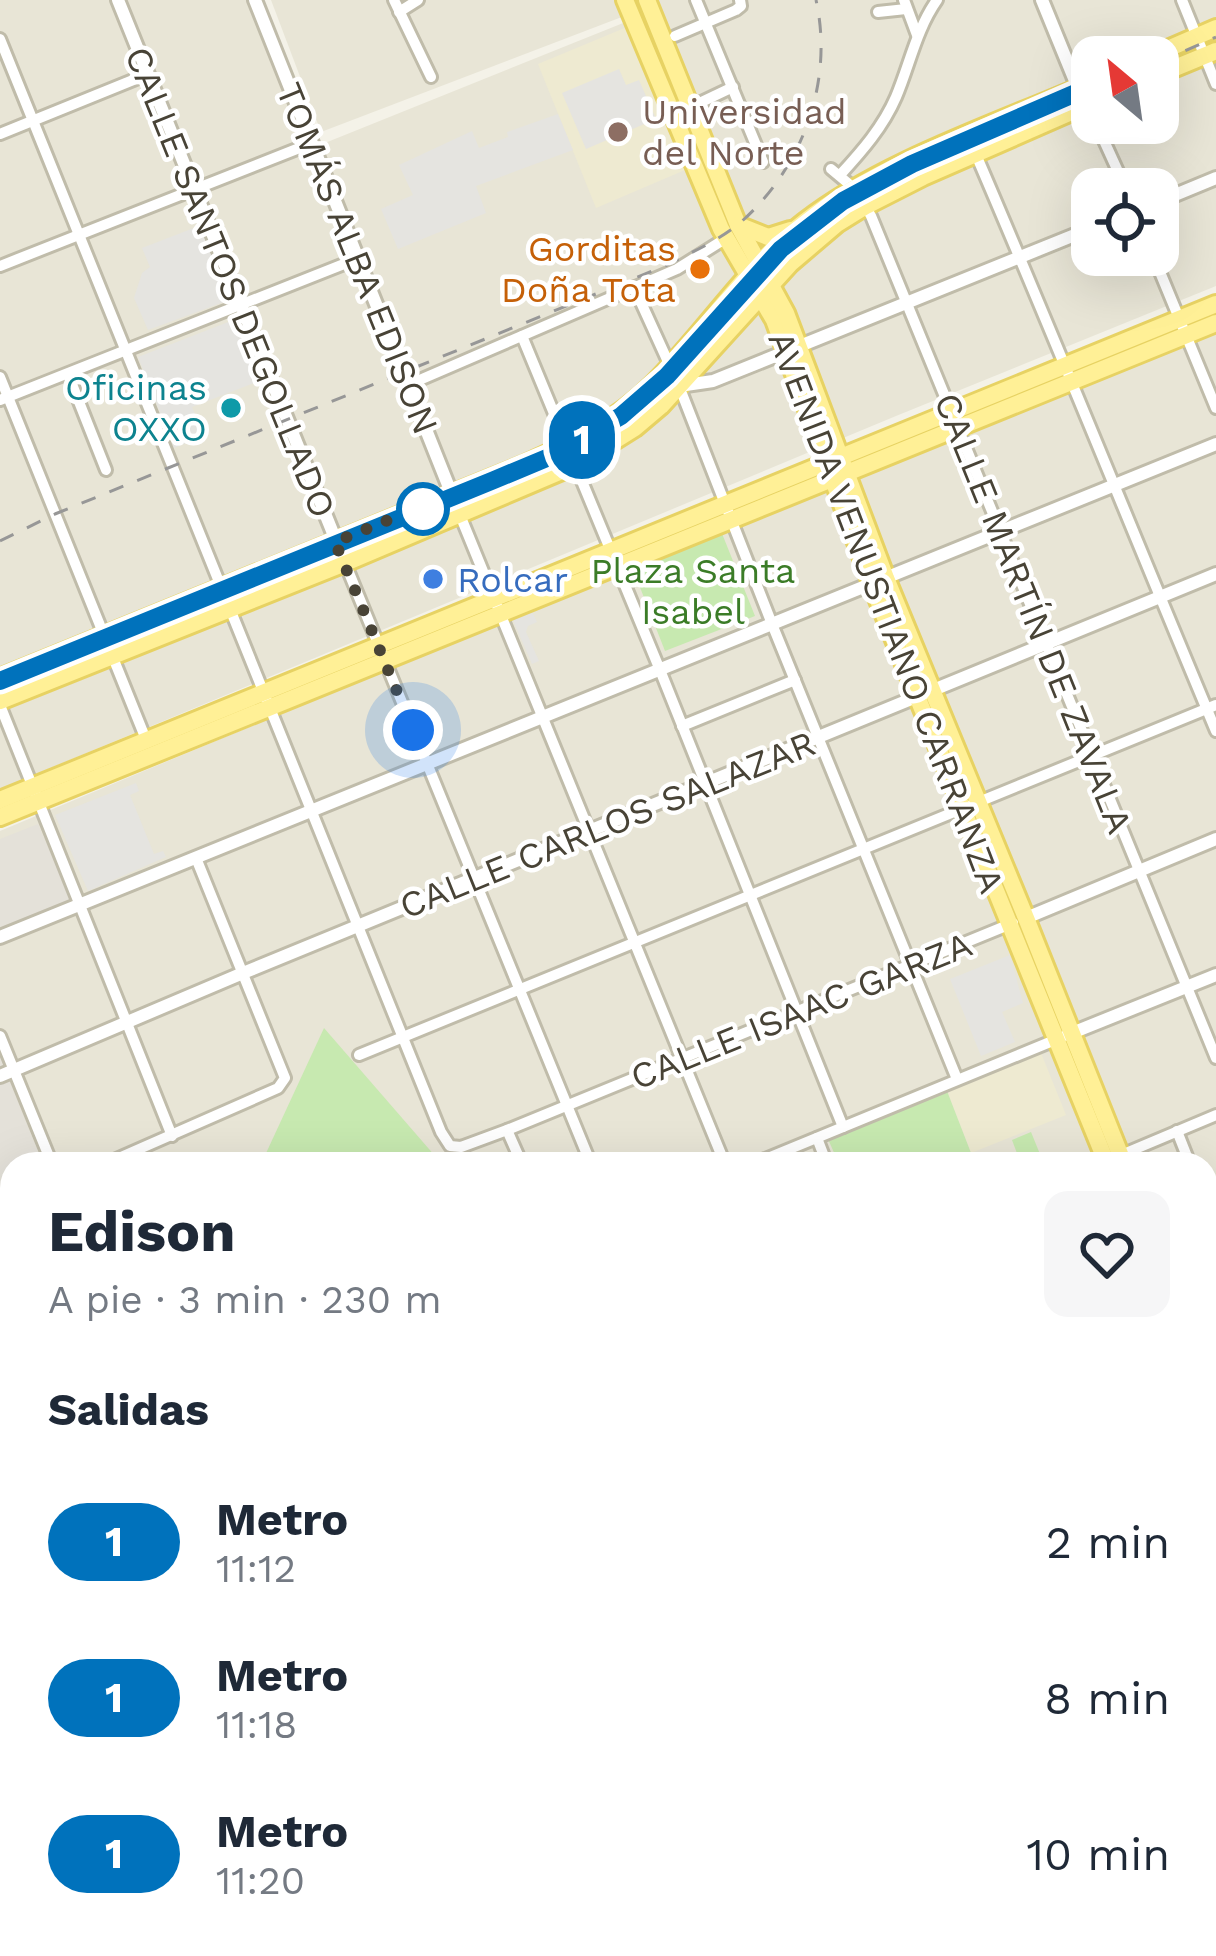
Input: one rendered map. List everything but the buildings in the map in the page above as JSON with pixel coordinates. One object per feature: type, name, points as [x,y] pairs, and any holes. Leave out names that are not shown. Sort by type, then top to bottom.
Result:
[{"type":"main road","name":"AVENIDA VENUSTIANO CARRANZA","points":[[626,0],[732,232],[765,292],[786,313],[792,349],[878,580],[1113,1152]]},
{"type":"main road","name":"AVENIDA VENUSTIANO CARRANZA","points":[[647,0],[691,107],[732,232]]},
{"type":"main road","points":[[1179,44],[1216,28]]},
{"type":"main road","points":[[1179,66],[1210,53]]},
{"type":"main road","points":[[732,232],[768,237],[784,233],[855,189],[1071,91]]},
{"type":"main road","points":[[0,703],[576,465],[635,428],[814,242],[866,206],[1071,116]]},
{"type":"main road","points":[[0,678],[567,445],[618,413],[670,366],[801,224]]},
{"type":"main road","points":[[0,817],[37,794],[1182,327],[1216,304]]},
{"type":"main road","points":[[1182,327],[1216,323]]},
{"type":"main road","points":[[0,800],[37,794]]},
{"type":"street","name":"CALLE SANTOS DEGOLLADO","points":[[118,0],[586,1152]]},
{"type":"street","name":"TOMÁS ALBA EDISON","points":[[256,0],[460,515]]},
{"type":"street","points":[[418,0],[396,6],[431,77]]},
{"type":"street","points":[[696,0],[763,162]]},
{"type":"street","points":[[917,35],[937,0]]},
{"type":"street","points":[[1042,0],[1071,59]]},
{"type":"street","points":[[1182,0],[1196,36],[1210,53],[1216,84]]},
{"type":"street","points":[[675,36],[740,3]]},
{"type":"street","points":[[878,12],[905,4],[917,35]]},
{"type":"street","name":"CALLE MARTÍN DE ZAVALA","points":[[917,35],[887,117],[836,172],[866,206],[908,303],[1216,1058]]},
{"type":"street","points":[[0,39],[403,1037]]},
{"type":"street","points":[[0,134],[148,74]]},
{"type":"street","points":[[691,107],[733,87]]},
{"type":"street","points":[[968,136],[1160,597],[1211,707],[1216,731]]},
{"type":"street","points":[[0,266],[312,143]]},
{"type":"street","points":[[1179,193],[1216,178]]},
{"type":"street","points":[[408,385],[677,268],[732,232]]},
{"type":"street","points":[[679,386],[713,381],[1071,237]]},
{"type":"street","points":[[4,398],[358,258]]},
{"type":"street","points":[[1162,276],[1216,408]]},
{"type":"street","points":[[634,287],[679,386],[957,1079]]},
{"type":"street","points":[[522,336],[843,1127]]},
{"type":"street","points":[[68,374],[106,470]]},
{"type":"street","points":[[0,377],[4,398],[150,748]]},
{"type":"street","points":[[0,937],[1216,444]]},
{"type":"street","points":[[460,515],[720,1152]]},
{"type":"street","name":"CALLE CARLOS SALAZAR","points":[[7,1073],[1216,574]]},
{"type":"street","points":[[682,725],[795,680]]},
{"type":"street","points":[[0,703],[172,1136]]},
{"type":"street","points":[[359,1055],[1211,707]]},
{"type":"street","name":"CALLE ISAAC GARZA","points":[[403,1037],[441,1132],[450,1145],[461,1147],[1216,839]]},
{"type":"street","points":[[134,1152],[278,1088],[285,1078],[196,858]]},
{"type":"street","points":[[783,1152],[1216,975]]},
{"type":"street","points":[[0,1036],[7,1073],[46,1152]]},
{"type":"street","points":[[1135,1152],[1216,1115]]},
{"type":"street","points":[[507,1130],[517,1152]]},
{"type":"street","points":[[1177,1131],[1185,1152]]},
{"type":"street","points":[[817,1138],[822,1152]]},
{"type":"shaded area","points":[[0,0],[251,0],[310,149],[658,9],[656,0],[1216,0],[1216,286],[0,789]]},
{"type":"shaded area","points":[[271,0],[621,0],[627,15],[321,132]]},
{"type":"shaded area","name":"Universidad del Norte","points":[[627,27],[685,170],[596,208],[538,64]]},
{"type":"shaded area","points":[[619,69],[626,85],[639,80],[656,119],[586,149],[562,93]]},
{"type":"shaded area","points":[[558,114],[573,150],[476,186],[486,213],[398,249],[381,209],[413,195],[399,165],[472,131],[479,148],[508,137],[507,132]]},
{"type":"shaded area","points":[[199,226],[230,293],[224,302],[148,330],[134,298],[142,273],[150,267],[142,248]]},
{"type":"shaded area","points":[[236,319],[259,381],[192,407],[204,436],[174,448],[138,357]]},
{"type":"shaded area","points":[[1216,324],[1216,1152],[0,1152],[0,831]]},
{"type":"shaded area","points":[[531,610],[537,622],[526,632],[539,661],[532,664],[512,618]]},
{"type":"shaded area","points":[[136,783],[139,791],[130,795],[154,854],[163,851],[166,857],[88,891],[55,815]]},
{"type":"shaded area","points":[[38,824],[71,899],[0,929],[0,839]]},
{"type":"shaded area","points":[[1010,955],[1023,1003],[1002,1012],[1015,1042],[981,1056],[950,979]]},
{"type":"shaded area","points":[[1041,1053],[1066,1115],[971,1152],[947,1091]]},
{"type":"shaded area","points":[[0,1056],[38,1152],[0,1152]]},
{"type":"green space","name":"Plaza Santa Isabel","points":[[721,531],[755,616],[665,651],[632,567]]},
{"type":"green space","points":[[324,1028],[432,1152],[267,1152]]},
{"type":"green space","points":[[947,1091],[971,1152],[834,1152],[828,1139]]},
{"type":"green space","points":[[1031,1132],[1039,1152],[1016,1152],[1012,1140]]},
{"type":"railway","points":[[0,541],[55,514],[667,265],[724,234],[763,200],[797,149],[817,91],[821,61],[816,0]]},
{"type":"railway","points":[[1179,54],[1216,37]]},
{"type":"railway","points":[[0,687],[594,440],[648,401],[784,253],[845,204],[910,170],[1071,100]]},
{"type":"metro line","name":"1","points":[[0,681],[494,480],[592,435],[667,376],[781,249],[843,201],[912,164],[1071,95]]},
{"type":"place","name":"Universidad del Norte","points":[[618,132]]},
{"type":"place","name":"Gorditas Doña Tota","points":[[700,269]]},
{"type":"place","name":"Oficinas OXXO","points":[[231,408]]},
{"type":"place","name":"Rolcar","points":[[433,579]]},
{"type":"route","points":[[413,730],[335,542],[423,509]]}]
